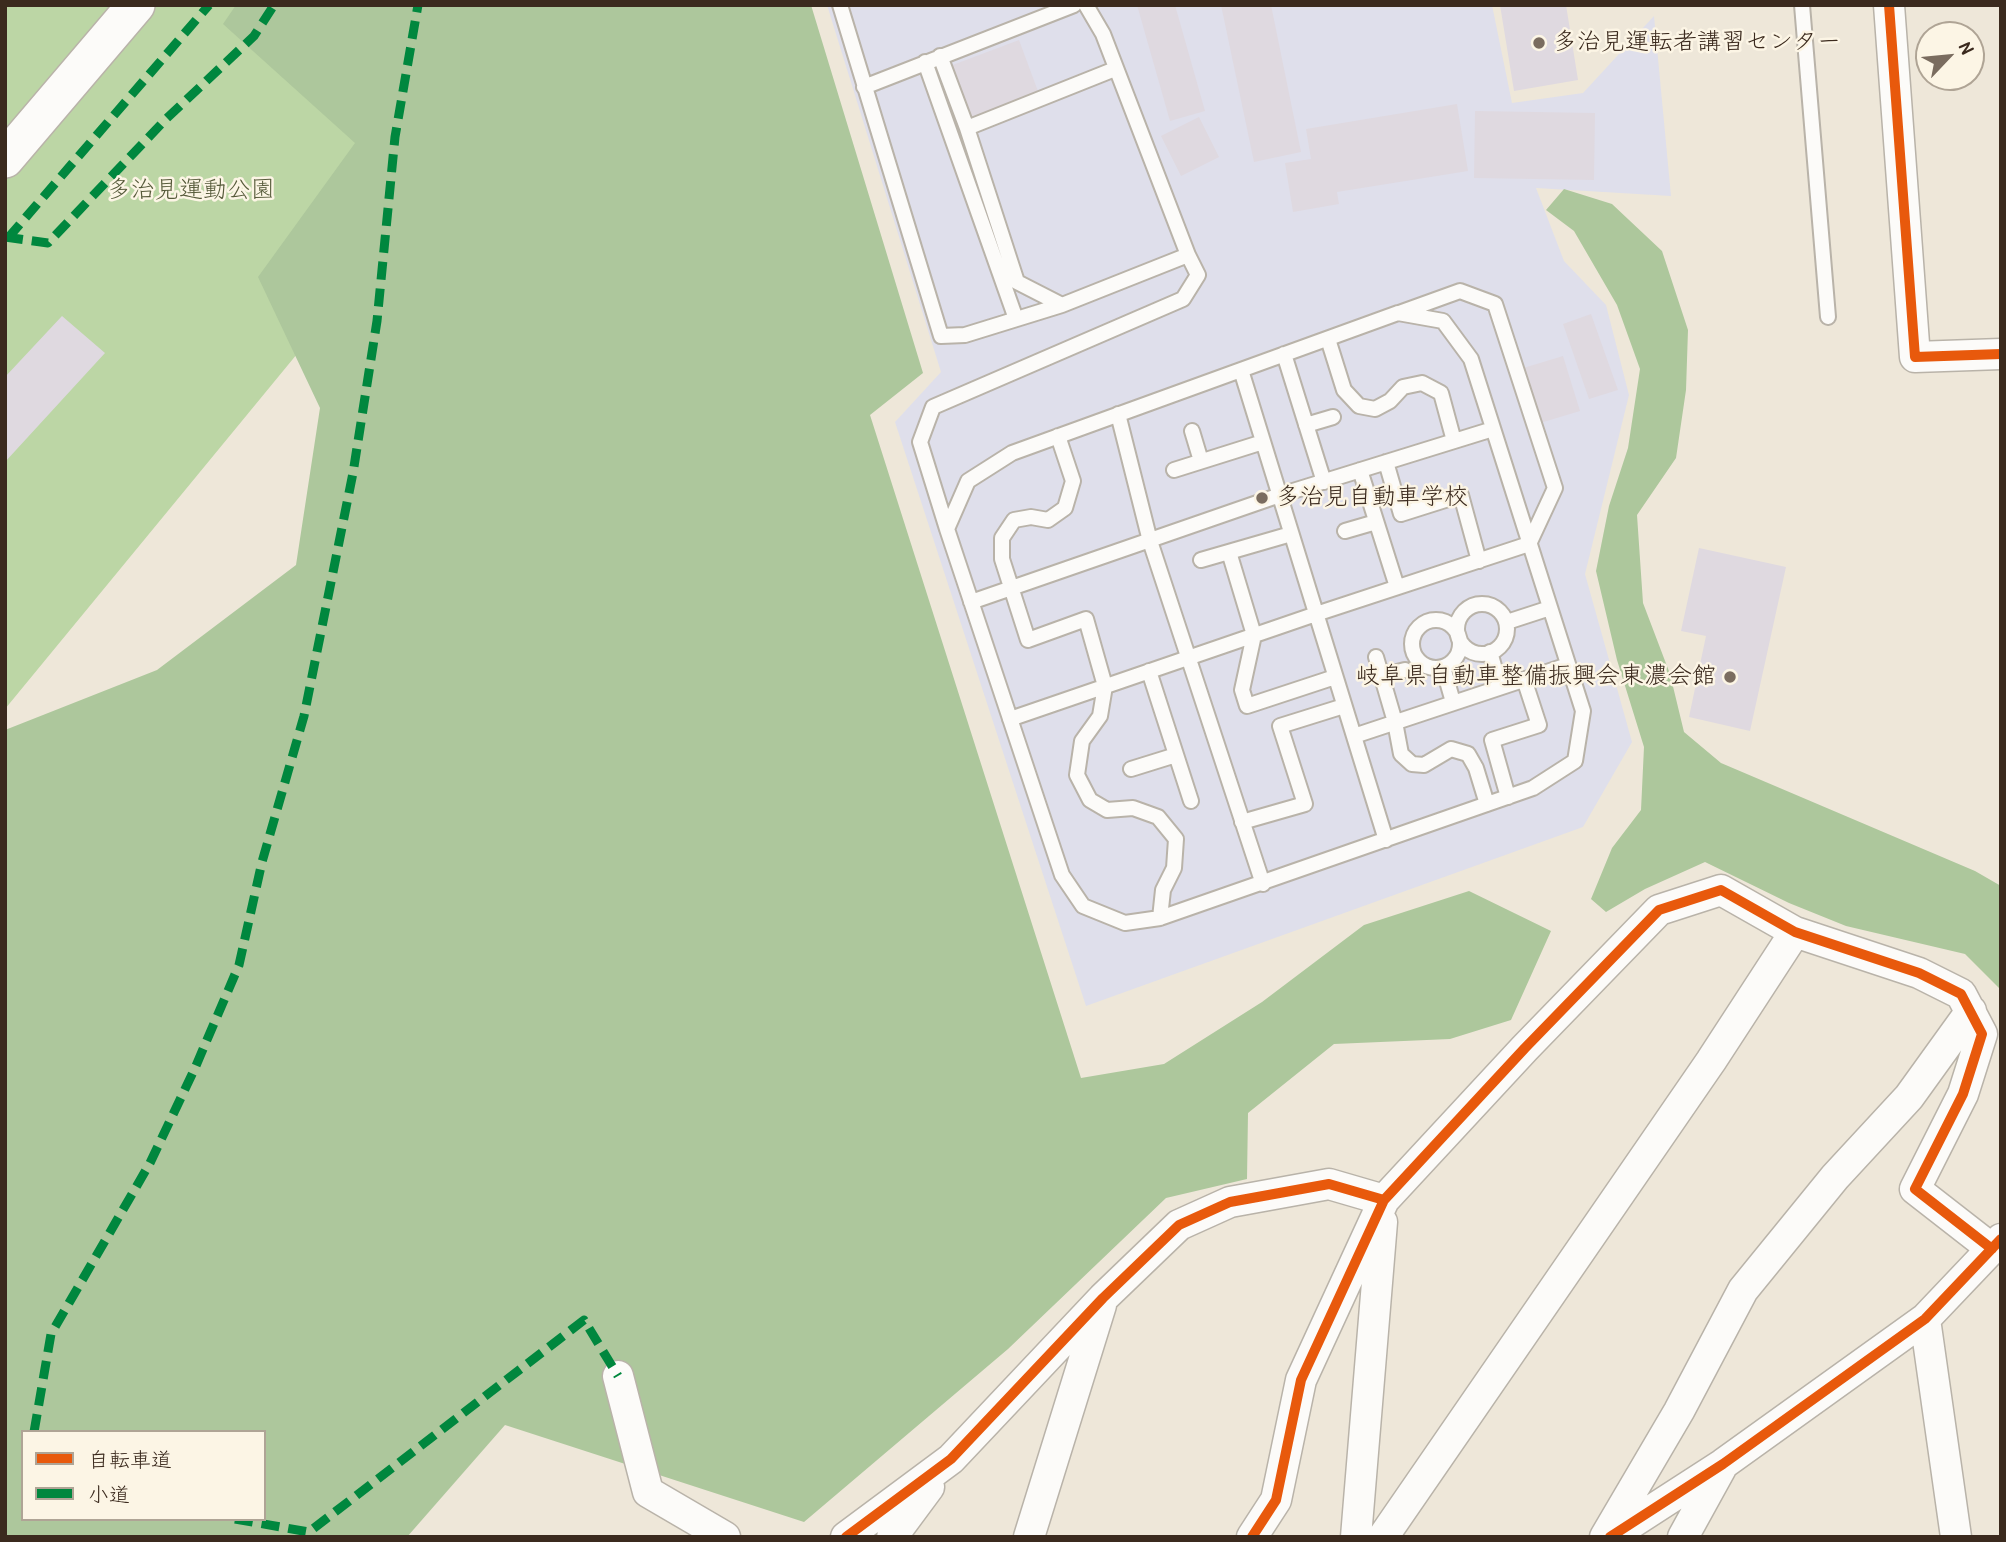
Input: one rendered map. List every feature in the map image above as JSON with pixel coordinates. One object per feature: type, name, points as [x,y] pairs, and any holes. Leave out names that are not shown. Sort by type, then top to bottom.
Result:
[{"type":"street","points":[[5,159],[136,5]]},
{"type":"street","points":[[1889,5],[1915,357],[2001,354]]},
{"type":"street","points":[[1252,1537],[1276,1500],[1301,1380],[1384,1200],[1525,1048],[1659,910],[1721,890],[1795,932],[1919,973],[1961,993],[1982,1034],[1963,1094],[1915,1189],[1996,1244],[1925,1319],[1723,1464],[1608,1537]]},
{"type":"street","points":[[1383,1537],[1695,1084],[1795,932]]},
{"type":"street","points":[[1608,1537],[1744,1290],[1835,1177],[1909,1097],[1970,1011]]},
{"type":"street","points":[[892,1537],[951,1459],[1103,1298],[1179,1225],[1230,1202],[1329,1184],[1384,1200]]},
{"type":"street","points":[[1356,1537],[1384,1200]]},
{"type":"street","points":[[1029,1537],[1103,1298]]},
{"type":"street","points":[[1925,1319],[1956,1537]]},
{"type":"street","points":[[618,1376],[648,1492],[725,1537]]},
{"type":"street","points":[[846,1537],[951,1459]]},
{"type":"street","points":[[1683,1537],[1723,1464]]},
{"type":"lane","points":[[840,5],[941,336],[965,335],[1062,305],[1188,255]]},
{"type":"lane","points":[[864,87],[1074,5]]},
{"type":"lane","points":[[1086,5],[1102,34],[1198,275],[1183,299],[933,407],[920,442],[1062,876],[1083,906],[1125,923],[1160,918],[1534,788],[1575,761],[1583,711],[1471,359],[1443,321],[1398,313]]},
{"type":"lane","points":[[1802,5],[1828,317]]},
{"type":"lane","points":[[940,56],[967,128],[1017,282],[1062,305]]},
{"type":"lane","points":[[925,62],[1016,318]]},
{"type":"lane","points":[[967,128],[1115,69]]},
{"type":"lane","points":[[947,529],[968,481],[1012,453],[1460,291],[1495,304],[1555,488],[1530,544],[1010,719]]},
{"type":"lane","points":[[1328,338],[1344,390],[1359,406],[1375,409],[1390,401],[1403,387],[1422,383],[1440,394],[1454,441]]},
{"type":"lane","points":[[1284,355],[1324,482]]},
{"type":"lane","points":[[1241,370],[1386,840]]},
{"type":"lane","points":[[1118,414],[1150,541],[1263,884]]},
{"type":"lane","points":[[1306,425],[1334,417]]},
{"type":"lane","points":[[971,603],[1280,495],[1493,429]]},
{"type":"lane","points":[[1192,431],[1201,461]]},
{"type":"lane","points":[[1058,436],[1073,481],[1065,508],[1048,520],[1031,517],[1014,520],[1002,538],[1002,559],[1028,640],[1086,618],[1105,686],[1100,716],[1082,741],[1077,775],[1090,800],[1107,810],[1133,807],[1158,817],[1176,839],[1174,868],[1163,890],[1160,918]]},
{"type":"lane","points":[[1174,470],[1263,442]]},
{"type":"lane","points":[[1386,462],[1401,514],[1461,495],[1479,561]]},
{"type":"lane","points":[[1360,470],[1397,587]]},
{"type":"lane","points":[[1345,531],[1376,522]]},
{"type":"lane","points":[[1201,560],[1292,534]]},
{"type":"lane","points":[[1228,552],[1254,635],[1242,691],[1247,706],[1335,677]]},
{"type":"lane","points":[[1459,637],[1458,622],[1462,615],[1475,605],[1491,605],[1498,609],[1507,622],[1506,639],[1501,646],[1490,652],[1478,654],[1470,651],[1459,637],[1455,630],[1443,621],[1428,622],[1416,631],[1411,645],[1417,660],[1431,668],[1443,667],[1454,661],[1458,654],[1459,637]]},
{"type":"lane","points":[[1507,622],[1550,608]]},
{"type":"lane","points":[[1490,652],[1500,687]]},
{"type":"lane","points":[[1376,657],[1395,722],[1401,754],[1412,764],[1424,765],[1451,749],[1468,754],[1476,768],[1487,804]]},
{"type":"lane","points":[[1354,736],[1568,665]]},
{"type":"lane","points":[[1443,667],[1453,702]]},
{"type":"lane","points":[[1381,676],[1405,670]]},
{"type":"lane","points":[[1149,671],[1191,801]]},
{"type":"lane","points":[[1507,797],[1492,740],[1539,725],[1524,679]]},
{"type":"lane","points":[[1242,821],[1305,803],[1280,726],[1345,706]]},
{"type":"lane","points":[[1131,769],[1176,755]]},
{"type":"shaded area","name":"多治見自動車学校","points":[[827,5],[1492,5],[1512,103],[1583,93],[1654,16],[1671,196],[1536,188],[1564,261],[1606,305],[1629,395],[1585,574],[1632,742],[1583,827],[1086,1006],[895,422],[941,372]]},
{"type":"green space","name":"多治見運動公園","points":[[5,5],[623,5],[464,151],[5,709]]},
{"type":"green space","points":[[236,5],[811,5],[923,373],[870,415],[1081,1078],[1164,1064],[1262,1002],[1364,925],[1469,891],[1551,931],[1511,1020],[1450,1039],[1334,1044],[1248,1113],[1247,1179],[1166,1198],[1008,1349],[804,1522],[505,1425],[407,1537],[5,1537],[5,730],[157,670],[296,565],[320,408],[258,277],[355,143],[223,24]]},
{"type":"green space","points":[[1564,189],[1612,204],[1662,251],[1688,330],[1686,390],[1676,458],[1637,515],[1643,603],[1670,674],[1684,732],[1721,763],[1975,871],[2001,886],[2001,990],[1965,954],[1846,926],[1789,903],[1705,862],[1645,889],[1606,912],[1591,899],[1612,848],[1641,810],[1644,747],[1617,660],[1596,571],[1609,506],[1628,448],[1640,369],[1617,305],[1574,231],[1546,210]]},
{"type":"building","points":[[1137,5],[1175,5],[1205,111],[1170,121]]},
{"type":"building","points":[[1221,5],[1271,5],[1301,152],[1254,162]]},
{"type":"building","name":"多治見運転者講習センター","points":[[1500,5],[1566,5],[1578,80],[1514,91]]},
{"type":"building","points":[[1019,40],[1039,94],[970,120],[950,66]]},
{"type":"building","points":[[1457,104],[1468,171],[1337,192],[1339,204],[1293,212],[1285,163],[1311,159],[1306,129]]},
{"type":"building","points":[[1475,111],[1595,113],[1594,180],[1474,178]]},
{"type":"building","points":[[1199,117],[1219,157],[1181,176],[1161,136]]},
{"type":"building","points":[[1591,314],[1618,390],[1589,399],[1563,324]]},
{"type":"building","points":[[62,316],[105,353],[5,462],[5,377]]},
{"type":"building","points":[[1563,356],[1580,411],[1537,424],[1520,369]]},
{"type":"building","name":"岐阜県自動車整備振興会東濃会館","points":[[1699,548],[1786,567],[1750,731],[1689,717],[1706,636],[1681,631]]},
{"type":"marked path","points":[[8,238],[209,5]]},
{"type":"marked path","points":[[5,237],[48,243],[166,119],[254,36],[274,5]]},
{"type":"marked path","points":[[34,1430],[51,1334],[150,1163],[239,965],[262,862],[304,716],[353,473],[377,321],[395,137],[418,5]]},
{"type":"marked path","points":[[246,1521],[309,1532],[584,1320],[618,1376]]},
{"type":"cycle path","points":[[1889,5],[1915,357],[2001,354]]},
{"type":"cycle path","points":[[1252,1537],[1276,1500],[1301,1380],[1384,1200],[1525,1048],[1659,910],[1721,890],[1795,932],[1919,973],[1961,994],[1982,1034],[1963,1094],[1915,1189],[1992,1249]]},
{"type":"cycle path","points":[[846,1537],[951,1459],[1103,1298],[1179,1225],[1230,1202],[1329,1184],[1384,1200]]},
{"type":"cycle path","points":[[1610,1537],[1723,1464],[1925,1319],[2001,1239]]},
{"type":"place","name":"多治見運転者講習センター","points":[[1539,43]]},
{"type":"place","name":"多治見自動車学校","points":[[1262,498]]},
{"type":"place","name":"岐阜県自動車整備振興会東濃会館","points":[[1730,677]]}]
